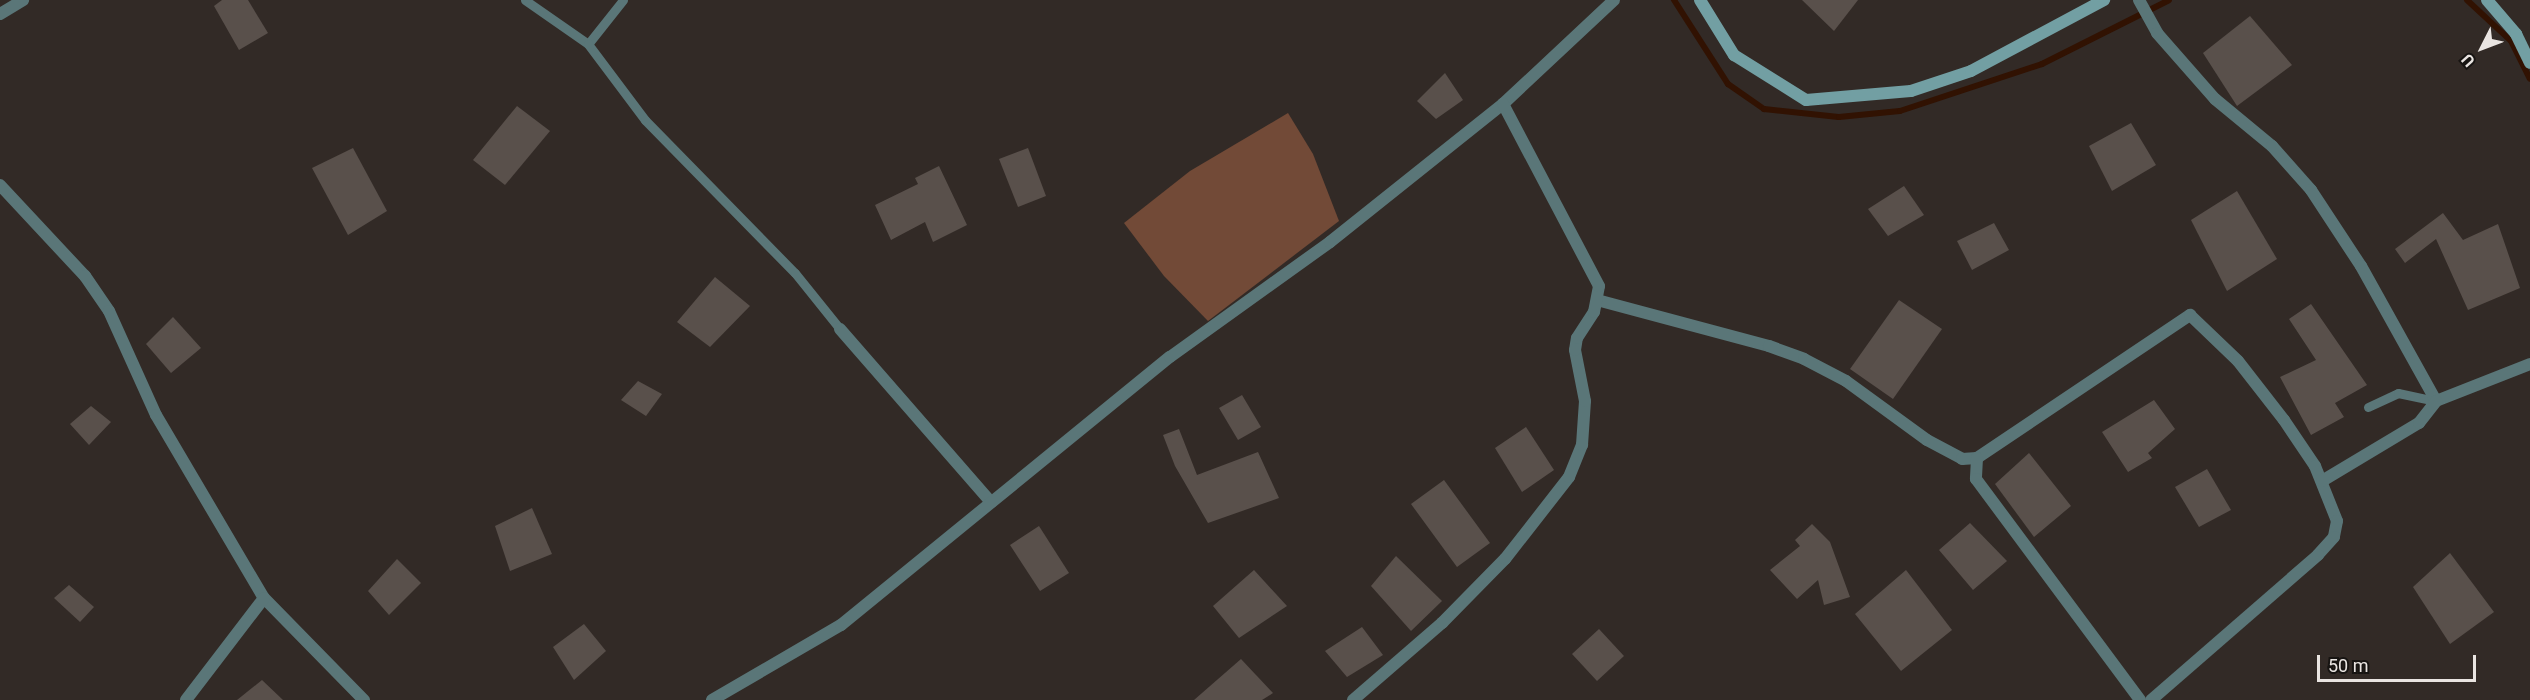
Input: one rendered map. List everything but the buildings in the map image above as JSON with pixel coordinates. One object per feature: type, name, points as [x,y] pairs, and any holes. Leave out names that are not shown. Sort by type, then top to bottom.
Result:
[{"type":"street","points":[[0,14],[23,0]]},
{"type":"street","points":[[712,700],[841,625],[1170,357],[1330,242],[1503,104],[1614,0]]},
{"type":"street","points":[[1700,0],[1734,55],[1806,100],[1911,91],[1971,71],[2104,0]]},
{"type":"street","points":[[2487,0],[2516,34],[2530,63]]},
{"type":"street","points":[[2140,1],[2157,33],[2215,99],[2272,146],[2311,189],[2361,266],[2436,400]]},
{"type":"street","points":[[1353,700],[1442,623],[1505,559],[1569,477],[1582,445],[1586,413],[1575,350],[1577,338],[1597,300],[1599,286],[1503,104]]},
{"type":"street","points":[[0,185],[85,276],[109,311],[156,415],[264,598],[364,700]]},
{"type":"street","points":[[1597,300],[1769,346],[1804,359],[1846,381],[1927,440],[1962,459],[1977,458],[2190,315],[2238,361],[2284,420],[2322,481],[2337,521],[2334,537],[2151,700]]},
{"type":"street","points":[[840,329],[991,502]]},
{"type":"street","points":[[2322,481],[2419,423],[2436,400],[2530,364]]},
{"type":"street","points":[[1977,458],[1976,479],[2140,700]]},
{"type":"street","points":[[186,700],[264,598]]},
{"type":"lane","points":[[525,0],[588,44],[645,120],[795,273],[840,329]]},
{"type":"lane","points":[[588,44],[623,0]]},
{"type":"lane","points":[[2368,407],[2398,393],[2436,400]]},
{"type":"shaded area","points":[[1288,113],[1313,154],[1339,221],[1208,321],[1164,276],[1124,223],[1190,171]]},
{"type":"waterway","points":[[1674,0],[1728,84],[1764,109],[1839,117],[1900,111],[2042,64],[2169,0]]},
{"type":"waterway","points":[[2467,0],[2511,41],[2530,79]]}]
